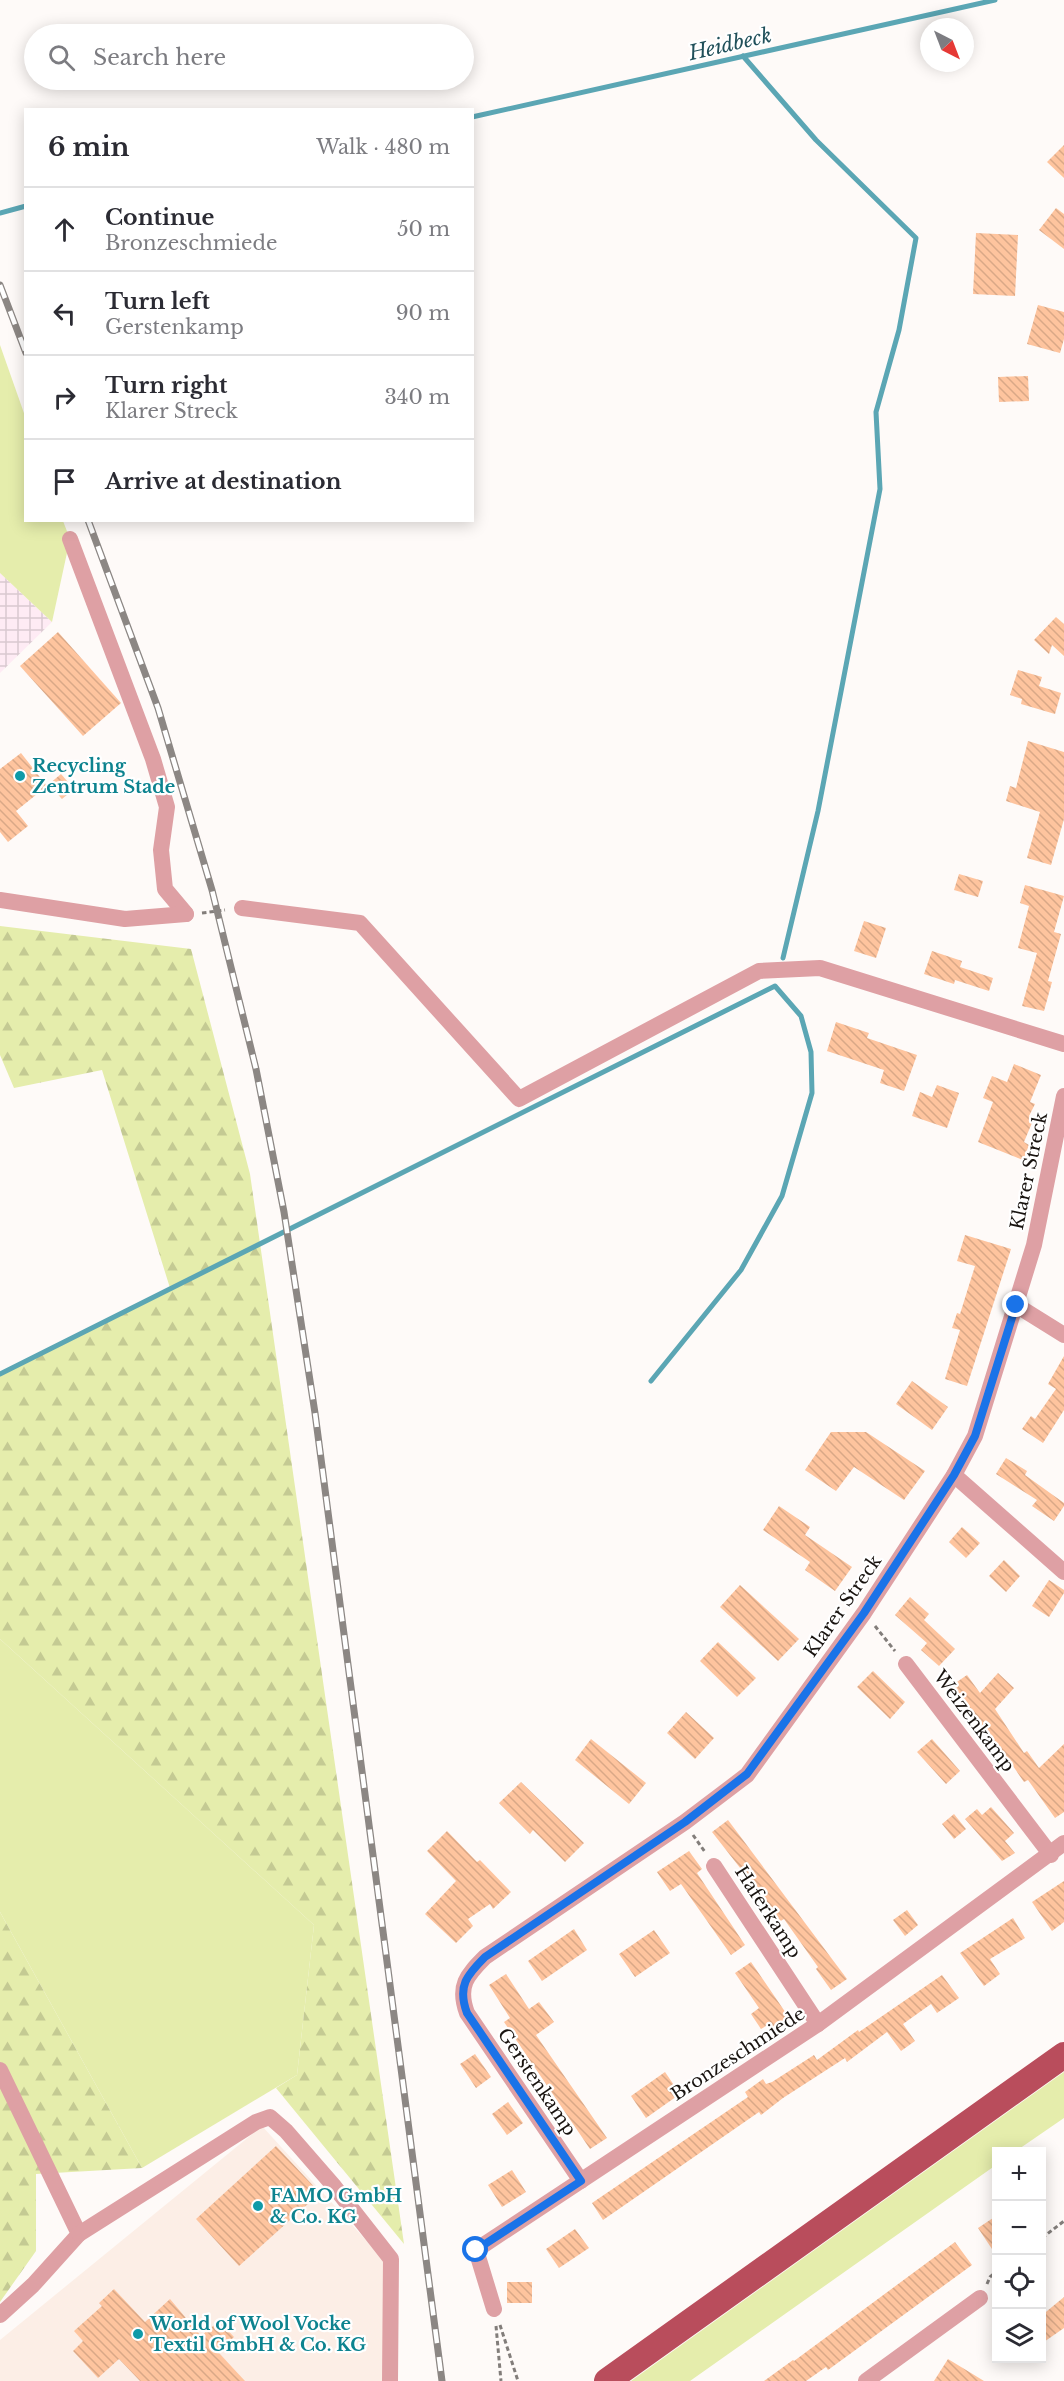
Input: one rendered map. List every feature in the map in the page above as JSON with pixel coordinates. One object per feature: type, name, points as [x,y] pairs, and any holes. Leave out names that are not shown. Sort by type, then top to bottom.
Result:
[{"type":"main road","points":[[607,2381],[1064,2055]]},
{"type":"street","points":[[70,539],[153,759],[167,807],[160,850],[165,889],[186,914]]},
{"type":"street","points":[[0,900],[125,919],[186,914]]},
{"type":"street","points":[[242,908],[360,923],[519,1099],[759,971],[820,968],[1064,1044]]},
{"type":"street","name":"Klarer Streck","points":[[463,2003],[463,1984],[471,1971],[485,1957],[685,1822],[747,1774],[864,1613],[954,1475],[975,1436],[1034,1245],[1064,1096]]},
{"type":"street","points":[[1016,1305],[1064,1335]]},
{"type":"street","points":[[954,1475],[1064,1572]]},
{"type":"street","name":"Weizenkamp","points":[[906,1664],[1051,1855]]},
{"type":"street","name":"Bronzeschmiede","points":[[494,2309],[476,2250],[818,2024],[1051,1855],[1064,1843]]},
{"type":"street","name":"Haferkamp","points":[[714,1866],[818,2024]]},
{"type":"street","name":"Gerstenkamp","points":[[463,2003],[467,2013],[581,2181]]},
{"type":"street","points":[[0,2070],[80,2234]]},
{"type":"street","points":[[0,2315],[33,2285],[80,2234],[256,2122],[270,2117],[286,2131],[333,2185],[391,2259],[390,2381]]},
{"type":"street","points":[[871,2380],[980,2298]]},
{"type":"path","points":[[186,914],[242,908]]},
{"type":"path","points":[[864,1613],[906,1664]]},
{"type":"path","name":"Haferkamp","points":[[685,1822],[714,1866]]},
{"type":"path","points":[[1046,2234],[1064,2221]]},
{"type":"path","points":[[494,2309],[501,2381]]},
{"type":"path","points":[[494,2309],[518,2381]]},
{"type":"shaded area","points":[[0,573],[52,622],[0,673]]},
{"type":"shaded area","points":[[262,2126],[384,2260],[384,2381],[0,2381],[0,2340]]},
{"type":"green space","points":[[0,345],[24,413],[24,522],[63,522],[70,539],[52,622],[0,573]]},
{"type":"green space","points":[[0,926],[191,949],[250,1174],[404,2244],[276,2088],[297,2075],[314,1925],[0,1639],[0,1374],[170,1288],[102,1070],[14,1088],[0,1055]]},
{"type":"green space","points":[[0,1639],[314,1925],[297,2075],[142,2168],[0,1912]]},
{"type":"green space","points":[[0,1912],[142,2168],[36,2174],[36,2251],[0,2302]]},
{"type":"green space","points":[[1064,2072],[1064,2118],[1022,2147],[992,2147],[992,2168],[690,2381],[631,2381]]},
{"type":"building","points":[[1064,145],[1064,178],[1047,162]]},
{"type":"building","points":[[1056,208],[1064,214],[1064,249],[1039,230]]},
{"type":"building","points":[[976,233],[1018,235],[1015,296],[973,294]]},
{"type":"building","points":[[1038,305],[1064,312],[1064,339],[1060,353],[1027,344]]},
{"type":"building","points":[[1028,376],[1029,401],[999,402],[998,377]]},
{"type":"building","points":[[1056,617],[1064,624],[1064,656],[1052,645],[1049,654],[1034,640]]},
{"type":"building","points":[[58,632],[121,703],[83,736],[20,666]]},
{"type":"building","points":[[1018,670],[1042,677],[1039,686],[1061,693],[1055,714],[1021,704],[1022,699],[1010,695]]},
{"type":"building","points":[[1028,741],[1064,752],[1064,819],[1051,865],[1027,858],[1040,812],[1006,801],[1010,786],[1016,788]]},
{"type":"building","name":"Recycling Zentrum Stade","points":[[21,753],[47,786],[16,811],[28,826],[8,842],[0,832],[0,769]]},
{"type":"building","points":[[61,774],[74,789],[62,799],[49,784]]},
{"type":"building","points":[[959,874],[983,881],[978,897],[954,890]]},
{"type":"building","points":[[1025,885],[1064,896],[1054,932],[1061,934],[1048,981],[1052,982],[1044,1011],[1022,1006],[1037,953],[1018,948],[1029,906],[1020,903]]},
{"type":"building","points":[[864,921],[886,928],[876,958],[854,951]]},
{"type":"building","points":[[932,951],[962,961],[960,967],[993,978],[989,991],[955,980],[954,984],[924,974]]},
{"type":"building","points":[[836,1022],[869,1033],[867,1038],[917,1055],[904,1091],[880,1083],[884,1070],[827,1051]]},
{"type":"building","points":[[1014,1064],[1041,1075],[1030,1102],[1035,1104],[1029,1116],[1034,1118],[1024,1142],[1029,1145],[1023,1160],[978,1142],[993,1102],[983,1098],[992,1076],[1007,1082]]},
{"type":"building","points":[[937,1085],[959,1093],[947,1128],[912,1116],[920,1092],[932,1097]]},
{"type":"building","points":[[965,1235],[1011,1249],[967,1386],[945,1379],[960,1330],[952,1328],[957,1313],[960,1314],[975,1266],[957,1261]]},
{"type":"building","points":[[1064,1356],[1064,1410],[1043,1443],[1022,1429],[1031,1416],[1035,1419],[1056,1389],[1048,1384]]},
{"type":"building","points":[[912,1381],[948,1407],[932,1430],[896,1404]]},
{"type":"building","points":[[831,1432],[866,1432],[925,1471],[904,1500],[854,1467],[836,1491],[805,1470]]},
{"type":"building","points":[[1006,1458],[1027,1471],[1025,1475],[1064,1503],[1054,1521],[1032,1506],[1037,1500],[996,1474]]},
{"type":"building","points":[[779,1506],[810,1527],[805,1535],[852,1567],[835,1591],[805,1570],[810,1562],[763,1530]]},
{"type":"building","points":[[962,1527],[980,1543],[966,1558],[949,1542]]},
{"type":"building","points":[[1004,1560],[1020,1576],[1006,1592],[989,1576]]},
{"type":"building","points":[[1049,1580],[1064,1590],[1064,1593],[1049,1617],[1032,1606]]},
{"type":"building","points":[[740,1585],[799,1639],[778,1661],[720,1607]]},
{"type":"building","points":[[910,1597],[929,1614],[924,1620],[955,1649],[939,1666],[921,1650],[927,1643],[895,1615]]},
{"type":"building","points":[[718,1642],[756,1678],[737,1697],[700,1661]]},
{"type":"building","points":[[873,1671],[905,1702],[890,1719],[857,1687]]},
{"type":"building","points":[[998,1673],[1014,1688],[995,1709],[1024,1753],[1027,1751],[1039,1768],[1064,1744],[1064,1812],[1055,1818],[1028,1780],[1024,1782],[997,1743],[994,1744],[967,1704],[965,1706],[951,1686],[967,1675],[980,1693]]},
{"type":"building","points":[[686,1712],[714,1738],[695,1759],[667,1733]]},
{"type":"building","points":[[591,1739],[646,1783],[629,1804],[575,1760]]},
{"type":"building","points":[[932,1739],[960,1771],[946,1784],[917,1752]]},
{"type":"building","points":[[521,1782],[584,1843],[565,1862],[533,1830],[530,1834],[499,1803]]},
{"type":"building","points":[[991,1807],[1014,1833],[1005,1841],[1015,1853],[1002,1861],[965,1819],[977,1809],[982,1815]]},
{"type":"building","points":[[954,1814],[966,1829],[954,1839],[942,1824]]},
{"type":"building","points":[[728,1820],[847,1979],[831,1990],[816,1969],[818,1967],[784,1919],[779,1922],[712,1832]]},
{"type":"building","points":[[447,1831],[511,1892],[493,1909],[490,1904],[468,1919],[473,1926],[456,1943],[425,1914],[456,1881],[427,1851]]},
{"type":"building","points":[[689,1851],[702,1869],[697,1873],[745,1945],[731,1955],[681,1884],[670,1891],[657,1872]]},
{"type":"building","points":[[1064,1881],[1064,1922],[1052,1931],[1032,1902]]},
{"type":"building","points":[[907,1910],[918,1925],[905,1936],[893,1920]]},
{"type":"building","points":[[1013,1918],[1025,1938],[990,1959],[1000,1974],[984,1986],[960,1953]]},
{"type":"building","points":[[574,1929],[587,1950],[542,1981],[528,1961]]},
{"type":"building","points":[[654,1930],[670,1953],[635,1977],[619,1954]]},
{"type":"building","points":[[751,1962],[790,2019],[773,2030],[769,2024],[761,2029],[751,2014],[759,2008],[735,1973]]},
{"type":"building","points":[[506,1974],[529,2009],[539,2002],[554,2022],[536,2035],[607,2138],[590,2149],[504,2022],[510,2018],[489,1985]]},
{"type":"building","points":[[942,1975],[959,1998],[937,2013],[931,2004],[903,2024],[915,2041],[901,2051],[887,2032],[847,2062],[845,2058],[761,2115],[759,2112],[603,2220],[592,2203],[748,2097],[745,2092],[763,2079],[766,2084],[772,2082],[814,2055],[817,2060]]},
{"type":"building","points":[[475,2054],[491,2077],[476,2088],[460,2064]]},
{"type":"building","points":[[665,2072],[680,2094],[646,2118],[631,2096]]},
{"type":"building","points":[[508,2102],[523,2123],[507,2135],[492,2114]]},
{"type":"building","name":"FAMO GmbH & Co. KG","points":[[276,2146],[320,2193],[239,2266],[196,2219]]},
{"type":"building","points":[[512,2170],[526,2192],[502,2207],[488,2185]]},
{"type":"building","points":[[992,2219],[992,2249],[978,2228]]},
{"type":"building","points":[[575,2229],[589,2248],[559,2268],[546,2249]]},
{"type":"building","points":[[955,2242],[972,2265],[828,2370],[826,2367],[806,2381],[764,2381],[794,2361]]},
{"type":"building","points":[[507,2282],[532,2282],[532,2303],[507,2303]]},
{"type":"building","name":"World of Wool Vocke Textil GmbH & Co. KG","points":[[114,2289],[145,2322],[170,2299],[201,2336],[219,2321],[234,2337],[218,2352],[245,2381],[140,2381],[119,2359],[98,2378],[73,2351],[83,2341],[74,2331],[102,2306],[99,2303]]},
{"type":"building","points":[[1064,2297],[1064,2328],[1046,2341],[1046,2312]]},
{"type":"building","points":[[948,2359],[984,2381],[934,2381]]},
{"type":"waterway","name":"Heidbeck","points":[[474,117],[995,0]]},
{"type":"waterway","points":[[743,56],[816,140],[916,238],[899,330],[876,412],[880,489],[818,811],[783,958]]},
{"type":"waterway","name":"Heidbeck","points":[[0,213],[24,207]]},
{"type":"waterway","points":[[0,1374],[775,986],[801,1016],[811,1052],[812,1093],[782,1196],[741,1270],[651,1381]]},
{"type":"railway","points":[[0,285],[24,348]]},
{"type":"railway","points":[[89,522],[158,708],[212,890],[256,1069],[284,1212],[315,1413],[442,2381]]},
{"type":"place","name":"Recycling Zentrum Stade","points":[[20,776]]},
{"type":"place","name":"FAMO GmbH & Co. KG","points":[[258,2206]]},
{"type":"place","name":"World of Wool Vocke Textil GmbH & Co. KG","points":[[138,2334]]},
{"type":"route","points":[[476,2250],[581,2181],[467,2013],[463,2003],[463,1984],[471,1971],[485,1957],[685,1822],[747,1774],[864,1613],[954,1475],[975,1436],[1016,1305]]}]
